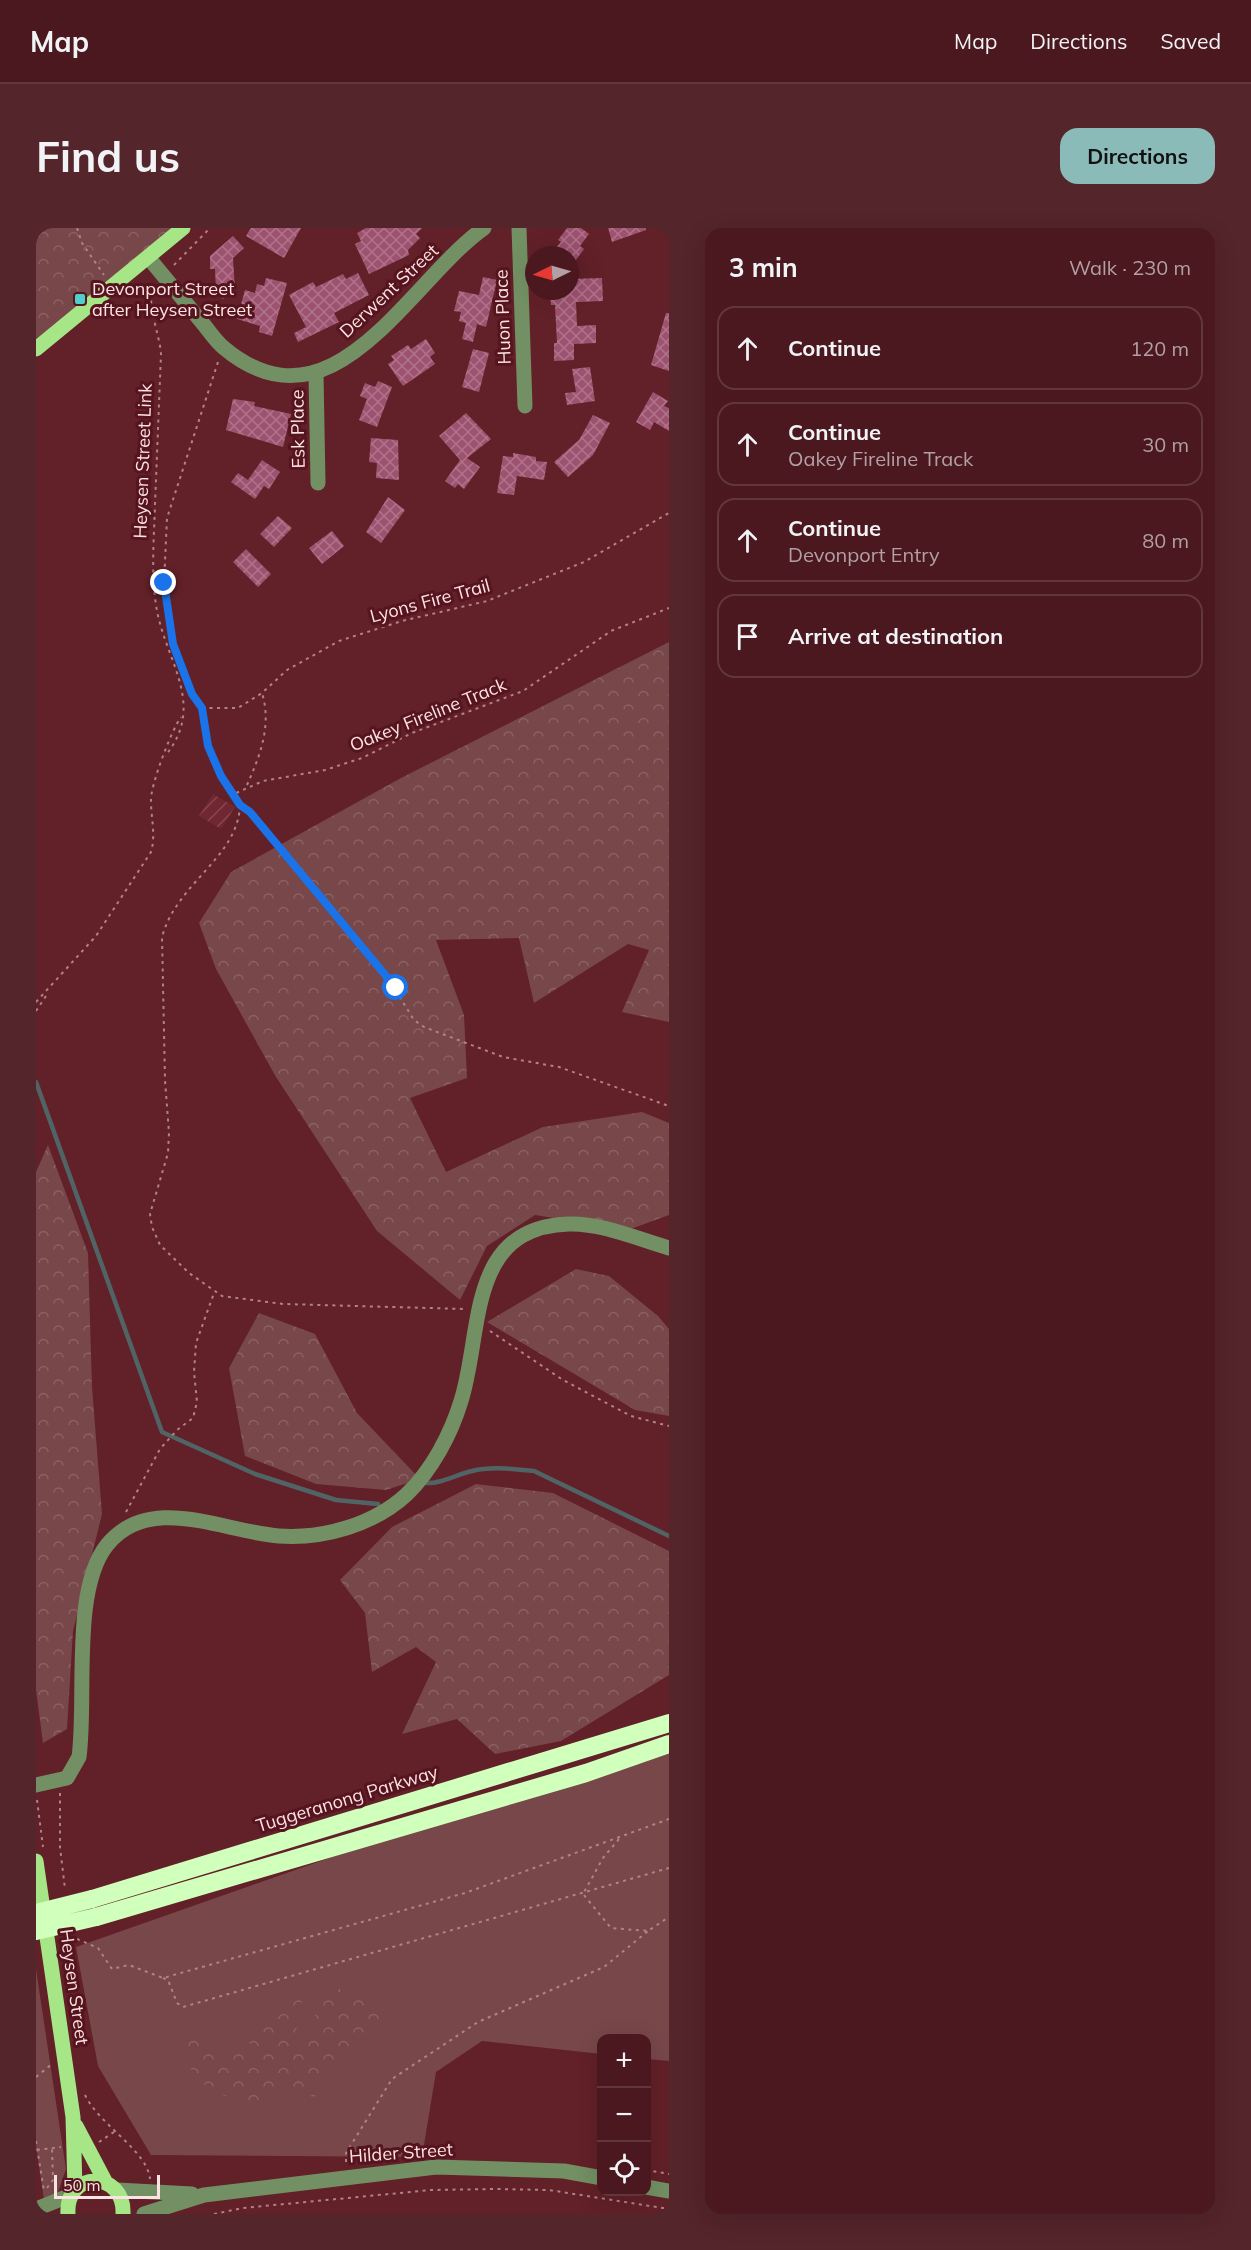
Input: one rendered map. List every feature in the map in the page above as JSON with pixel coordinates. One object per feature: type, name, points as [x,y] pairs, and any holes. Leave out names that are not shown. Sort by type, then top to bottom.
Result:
[{"type":"highway","name":"Tuggeranong Parkway","points":[[36,1931],[94,1908],[669,1724]]},
{"type":"highway","name":"Tuggeranong Parkway","points":[[36,1913],[94,1908],[586,1773],[669,1744]]},
{"type":"main road","points":[[36,349],[183,228]]},
{"type":"main road","name":"Heysen Street","points":[[36,1861],[73,2117],[73,2192],[68,2214]]},
{"type":"main road","name":"Heysen Street","points":[[73,2117],[111,2186],[122,2198],[123,2214]]},
{"type":"main road","points":[[73,2192],[93,2181],[111,2186]]},
{"type":"street","name":"Derwent Street","points":[[148,257],[223,348],[259,371],[290,376],[316,374],[363,347],[484,228]]},
{"type":"street","name":"Huon Place","points":[[519,228],[525,406]]},
{"type":"street","name":"Esk Place","points":[[316,374],[318,483]]},
{"type":"street","points":[[36,1785],[66,1778],[79,1757],[87,1593],[95,1563],[107,1545],[122,1531],[138,1522],[175,1517],[256,1533],[307,1536],[340,1529],[379,1513],[406,1495],[420,1479],[451,1428],[462,1400],[477,1316],[489,1270],[509,1245],[531,1232],[571,1223],[591,1226],[669,1248]]},
{"type":"street","name":"Hilder Street","points":[[111,2186],[151,2192],[204,2194],[436,2166],[564,2171],[597,2177]]},
{"type":"street","points":[[651,2188],[669,2191]]},
{"type":"street","points":[[42,2202],[73,2192]]},
{"type":"street","name":"Hilder Street","points":[[144,2214],[204,2194]]},
{"type":"path","points":[[77,228],[82,243],[112,287]]},
{"type":"path","name":"Heysen Street Link","points":[[165,756],[180,732],[184,689],[163,636],[156,605],[153,571],[161,354],[150,298],[155,284],[210,228]]},
{"type":"path","points":[[223,348],[171,502],[164,538],[164,583],[169,628],[192,694],[202,708],[208,746],[221,776],[240,805],[250,812],[381,967],[414,1020],[424,1027],[503,1057],[559,1068],[669,1107]]},
{"type":"path","name":"Lyons Fire Trail","points":[[202,708],[238,708],[262,693],[287,670],[339,641],[402,621],[460,609],[509,593],[584,562],[669,513]]},
{"type":"path","name":"Oakey Fireline Track","points":[[234,794],[246,787],[334,767],[362,758],[412,733],[512,696],[537,682],[611,631],[669,608]]},
{"type":"path","points":[[246,787],[261,754],[264,740],[266,704],[262,693]]},
{"type":"path","name":"Heysen Street Link","points":[[36,1002],[49,990],[107,921],[151,852],[154,843],[151,794],[170,736],[183,715]]},
{"type":"path","points":[[240,805],[239,823],[226,846],[186,890],[167,918],[162,937],[165,1080],[170,1133],[168,1153],[150,1214],[152,1227],[160,1245],[214,1293],[283,1304],[477,1316],[563,1380],[631,1416],[669,1426]]},
{"type":"path","name":"Heysen Street Link","points":[[36,1011],[49,990]]},
{"type":"path","points":[[122,1531],[128,1505],[153,1459],[170,1441],[173,1434],[193,1418],[197,1402],[194,1372],[196,1343],[214,1293]]},
{"type":"path","points":[[61,1781],[60,1847],[65,1890]]},
{"type":"path","points":[[163,1978],[465,1893],[669,1819]]},
{"type":"path","points":[[583,1894],[603,1858],[621,1837]]},
{"type":"path","points":[[73,1938],[98,1948],[112,1969],[129,1965],[168,1980],[177,2003],[183,2007],[669,1868]]},
{"type":"path","points":[[583,1894],[611,1928],[648,1932]]},
{"type":"path","points":[[347,2176],[346,2153],[392,2079],[478,2022],[604,1967],[669,1917]]},
{"type":"path","points":[[36,2077],[44,2068],[64,2057]]},
{"type":"path","points":[[114,2132],[147,2163],[151,2192]]},
{"type":"path","points":[[36,2141],[42,2202]]},
{"type":"path","points":[[42,2202],[53,2180],[52,2148]]},
{"type":"path","points":[[651,2171],[669,2174]]},
{"type":"path","points":[[214,2214],[243,2208],[431,2190],[549,2190],[669,2209]]},
{"type":"path","points":[[36,2192],[42,2202]]},
{"type":"shaded area","points":[[213,794],[235,807],[221,829],[199,816]]},
{"type":"green space","points":[[36,228],[171,228],[56,327],[36,339]]},
{"type":"green space","points":[[669,642],[669,1022],[622,1012],[649,950],[628,944],[534,1003],[519,938],[436,940],[464,1015],[467,1078],[410,1098],[446,1172],[543,1127],[642,1112],[669,1123],[669,1215],[628,1230],[535,1215],[487,1246],[460,1300],[377,1231],[276,1077],[216,969],[199,923],[231,872],[401,778]]},
{"type":"green space","points":[[48,1145],[88,1253],[92,1387],[102,1514],[73,1631],[67,1729],[43,1743],[36,1690],[36,1172]]},
{"type":"green space","points":[[576,1269],[609,1276],[658,1316],[669,1329],[669,1416],[635,1410],[487,1322]]},
{"type":"green space","points":[[259,1313],[315,1334],[357,1413],[420,1479],[386,1490],[316,1484],[245,1456],[229,1368]]},
{"type":"green space","points":[[476,1484],[553,1493],[669,1551],[669,1675],[561,1741],[495,1754],[457,1719],[402,1734],[436,1662],[416,1647],[372,1672],[365,1613],[340,1580],[392,1527]]},
{"type":"green space","points":[[669,1744],[669,2061],[651,2059],[651,2034],[597,2034],[597,2054],[482,2041],[436,2072],[422,2157],[151,2155],[98,2066],[76,1947],[437,1820]]},
{"type":"green space","points":[[36,1969],[66,2169],[58,2192],[44,2200],[36,2145]]},
{"type":"green space","points":[[330,1984],[396,2017],[329,2072],[314,2098],[287,2083],[281,2096],[247,2102],[211,2092],[190,2068],[185,2033],[218,2053],[253,2046],[238,2035],[256,2028],[281,1999],[302,2000],[296,2028],[306,2035]]},
{"type":"building","points":[[251,228],[301,228],[284,258],[246,236]]},
{"type":"building","points":[[366,228],[422,228],[416,234],[420,238],[408,250],[409,255],[369,274],[355,244],[361,241],[357,233]]},
{"type":"building","points":[[567,228],[581,228],[589,234],[580,246],[584,249],[579,256],[579,246],[558,246],[561,242],[558,240]]},
{"type":"building","points":[[608,228],[646,228],[646,230],[612,242]]},
{"type":"building","points":[[233,236],[244,248],[233,258],[235,290],[223,299],[216,291],[215,269],[210,269],[210,256]]},
{"type":"building","points":[[358,273],[369,295],[334,313],[339,322],[298,342],[294,333],[306,327],[289,295],[313,282],[316,287],[343,274],[346,279]]},
{"type":"building","points":[[483,277],[497,280],[486,327],[477,324],[473,342],[462,339],[466,323],[459,321],[461,312],[454,311],[459,291],[479,295]]},
{"type":"building","points":[[266,278],[287,283],[272,336],[259,332],[260,326],[237,319],[245,290],[255,293],[257,284],[264,286]]},
{"type":"building","points":[[602,278],[603,301],[576,302],[577,326],[596,325],[596,343],[574,344],[574,360],[554,361],[554,343],[557,343],[555,305],[551,305],[551,300],[579,300],[579,279]]},
{"type":"building","points":[[666,313],[669,313],[669,371],[651,365]]},
{"type":"building","points":[[426,339],[435,353],[430,357],[435,364],[403,386],[388,364],[394,360],[391,356],[408,345],[411,349]]},
{"type":"building","points":[[473,349],[489,353],[479,392],[462,387]]},
{"type":"building","points":[[590,367],[595,401],[567,405],[565,393],[576,392],[572,369]]},
{"type":"building","points":[[378,381],[392,387],[377,427],[359,420],[367,399],[360,396],[365,383],[375,387]]},
{"type":"building","points":[[653,392],[668,401],[664,406],[669,408],[669,431],[654,422],[650,430],[636,422]]},
{"type":"building","points":[[233,399],[255,402],[254,406],[291,414],[283,447],[226,430]]},
{"type":"building","points":[[466,413],[491,439],[467,458],[480,467],[464,489],[458,484],[455,488],[445,481],[460,460],[439,436]]},
{"type":"building","points":[[593,415],[610,423],[593,455],[568,477],[554,462],[579,440]]},
{"type":"building","points":[[371,438],[398,440],[399,480],[376,478],[377,463],[369,462]]},
{"type":"building","points":[[513,453],[536,457],[536,461],[547,462],[544,480],[517,476],[514,495],[497,493],[503,456],[513,457]]},
{"type":"building","points":[[262,460],[280,472],[269,489],[264,486],[255,499],[231,482],[238,473],[248,480]]},
{"type":"building","points":[[388,497],[405,510],[381,543],[366,532]]},
{"type":"building","points":[[278,516],[292,528],[274,547],[260,534]]},
{"type":"building","points":[[332,531],[344,546],[322,564],[309,548]]},
{"type":"building","points":[[246,549],[271,574],[258,587],[233,562]]},
{"type":"waterway","points":[[36,1082],[162,1432],[255,1474],[336,1500],[378,1504]]},
{"type":"waterway","points":[[426,1483],[438,1482],[479,1469],[503,1468],[534,1471],[669,1536]]},
{"type":"place","name":"Devonport Street after Heysen Street","points":[[80,299]]},
{"type":"route","points":[[164,583],[173,644],[192,694],[202,708],[208,746],[221,776],[240,805],[250,812],[381,967],[396,988]]}]
